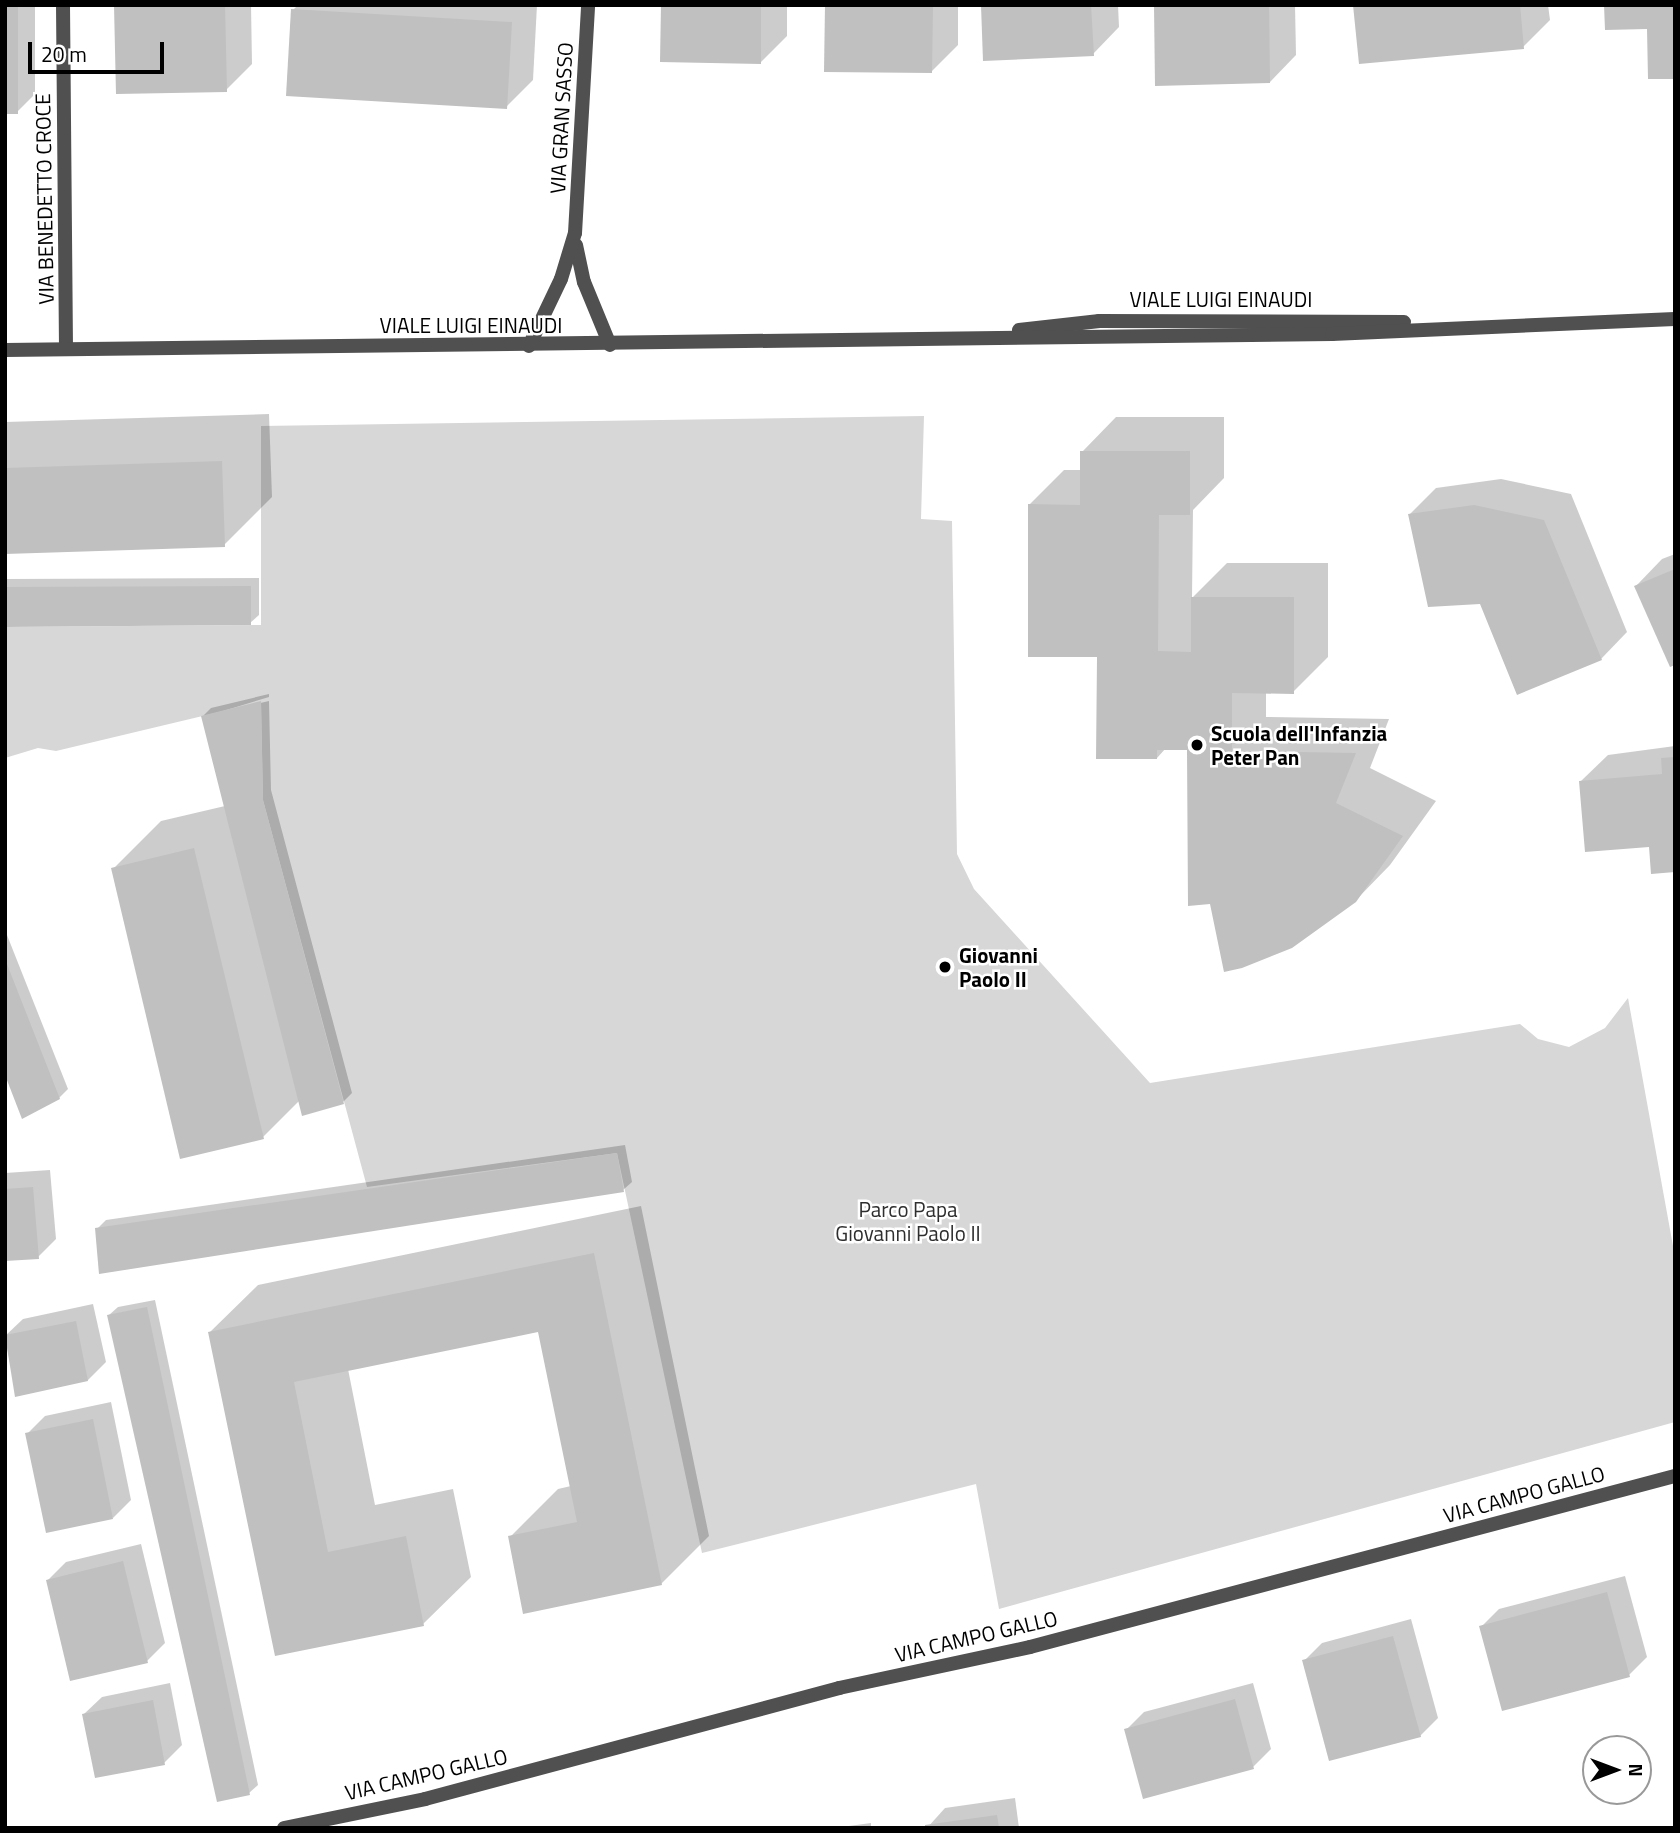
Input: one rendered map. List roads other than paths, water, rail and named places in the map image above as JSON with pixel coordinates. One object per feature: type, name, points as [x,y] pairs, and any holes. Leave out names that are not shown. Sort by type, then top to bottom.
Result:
[{"type":"street","name":"VIA BENEDETTO CROCE","points":[[63,5],[66,349]]},
{"type":"street","name":"VIA GRAN SASSO","points":[[529,346],[561,279],[575,233],[588,5]]},
{"type":"street","name":"VIA GRAN SASSO","points":[[575,233],[584,282],[610,345]]},
{"type":"street","name":"VIALE LUIGI EINAUDI","points":[[5,350],[529,346],[1319,334],[1675,319]]},
{"type":"street","name":"VIA CAMPO GALLO","points":[[284,1828],[425,1799],[839,1688],[1030,1647],[1675,1476]]},
{"type":"place","name":"Scuola dell'Infanzia Peter Pan","points":[[1197,745]]},
{"type":"place","name":"Giovanni Paolo II","points":[[945,967]]},
{"type":"park label","name":"Parco Papa Giovanni Paolo II","points":[[908,1221]]}]
